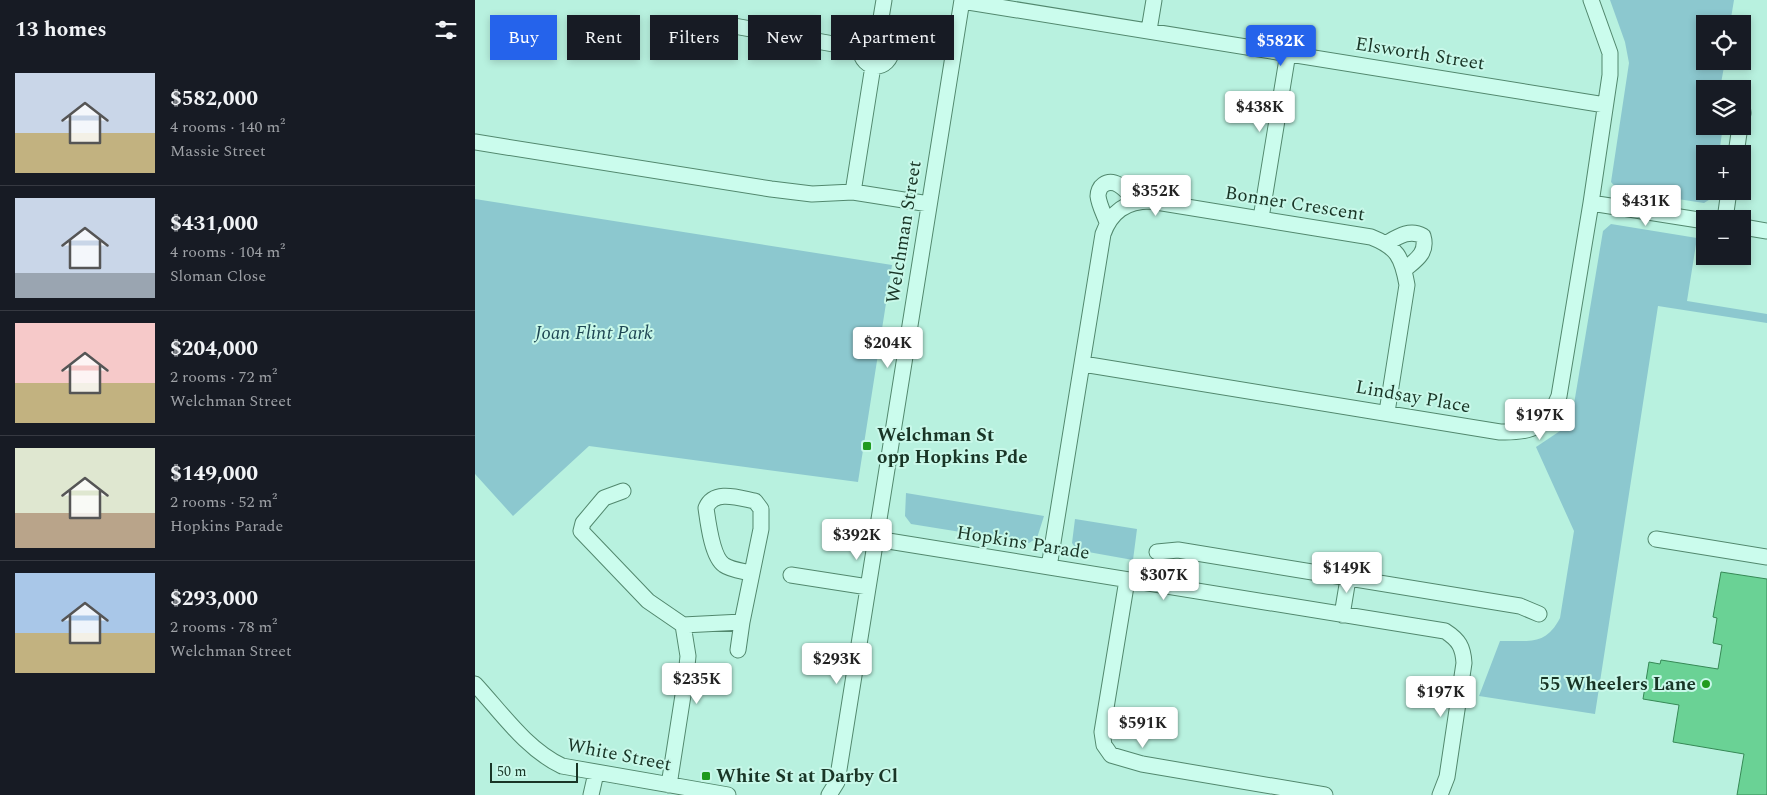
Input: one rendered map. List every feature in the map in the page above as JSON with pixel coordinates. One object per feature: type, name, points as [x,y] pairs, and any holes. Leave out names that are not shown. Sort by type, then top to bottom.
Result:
[{"type":"street","points":[[882,15],[884,0]]},
{"type":"street","name":"Elsworth Street","points":[[962,0],[1605,105]]},
{"type":"street","name":"Welchman Street","points":[[829,795],[837,782],[962,0]]},
{"type":"street","points":[[1149,30],[1154,0]]},
{"type":"street","name":"Lindsay Place","points":[[1083,364],[1387,412],[1500,432],[1521,433],[1540,425],[1553,413],[1559,396],[1610,75],[1610,53],[1591,0]]},
{"type":"street","points":[[738,27],[831,44]]},
{"type":"street","points":[[1261,218],[1289,53]]},
{"type":"street","points":[[863,60],[873,66],[887,60]]},
{"type":"street","points":[[853,192],[873,66]]},
{"type":"street","points":[[475,142],[771,189],[812,194],[853,192],[929,204]]},
{"type":"street","points":[[1049,567],[1103,234],[1107,222],[1124,206],[1136,201],[1118,184],[1111,182],[1104,184],[1099,190],[1098,196],[1107,222]]},
{"type":"street","name":"Bonner Crescent","points":[[1136,201],[1150,201],[1261,218],[1371,237],[1387,243]]},
{"type":"street","points":[[1591,203],[1696,220]]},
{"type":"street","points":[[1751,228],[1767,231]]},
{"type":"street","points":[[1387,412],[1407,285],[1398,255],[1387,243],[1409,232],[1417,233],[1423,236],[1424,250],[1404,270]]},
{"type":"street","points":[[623,491],[604,498],[583,523],[581,531],[648,601],[683,625],[742,622]]},
{"type":"street","points":[[739,650],[742,622],[761,529],[759,504],[755,501],[719,496],[712,499],[706,508],[717,558],[728,568],[751,573]]},
{"type":"street","name":"Hopkins Parade","points":[[876,539],[1445,631],[1456,638],[1463,649],[1464,663],[1448,767],[1440,795]]},
{"type":"street","points":[[1656,539],[1767,557]]},
{"type":"street","points":[[1157,552],[1178,550],[1520,606],[1539,614]]},
{"type":"street","points":[[791,575],[869,587]]},
{"type":"street","points":[[1342,615],[1348,579]]},
{"type":"street","points":[[1127,580],[1102,732],[1104,745],[1111,756],[1142,764],[1325,795]]},
{"type":"street","points":[[669,785],[688,656],[683,625]]},
{"type":"street","name":"White Street","points":[[475,684],[534,748],[547,759],[562,766],[728,795]]},
{"type":"street","points":[[591,795],[597,773]]},
{"type":"green space","points":[[1610,0],[1734,0],[1732,15],[1696,15],[1696,70],[1723,70],[1722,80],[1696,80],[1696,135],[1722,135],[1720,145],[1696,145],[1696,200],[1709,200],[1704,203],[1618,190],[1611,182],[1629,63],[1625,42]]},
{"type":"green space","name":"Joan Flint Park","points":[[475,199],[892,265],[858,482],[589,446],[513,516],[475,474]]},
{"type":"green space","points":[[1611,224],[1696,238],[1687,301],[1767,314],[1767,323],[1658,306],[1595,714],[1479,696],[1500,641],[1527,641],[1542,638],[1548,634],[1560,618],[1574,531],[1536,447],[1560,431],[1573,410],[1603,231]]},
{"type":"green space","points":[[906,493],[1044,516],[1037,538],[1029,543],[911,524],[905,516]]},
{"type":"green space","points":[[1075,519],[1137,529],[1133,560],[1077,550],[1072,543]]},
{"type":"building","name":"55 Wheelers Lane","points":[[1721,572],[1767,579],[1767,795],[1737,795],[1744,754],[1673,742],[1679,705],[1643,699],[1649,662],[1660,664],[1661,660],[1718,669],[1722,645],[1713,643],[1717,618],[1713,617]]},
{"type":"place","name":"Welchman St opp Hopkins Pde","points":[[867,446]]},
{"type":"place","name":"55 Wheelers Lane","points":[[1706,684]]},
{"type":"place","name":"White St at Darby Cl","points":[[706,776]]}]
